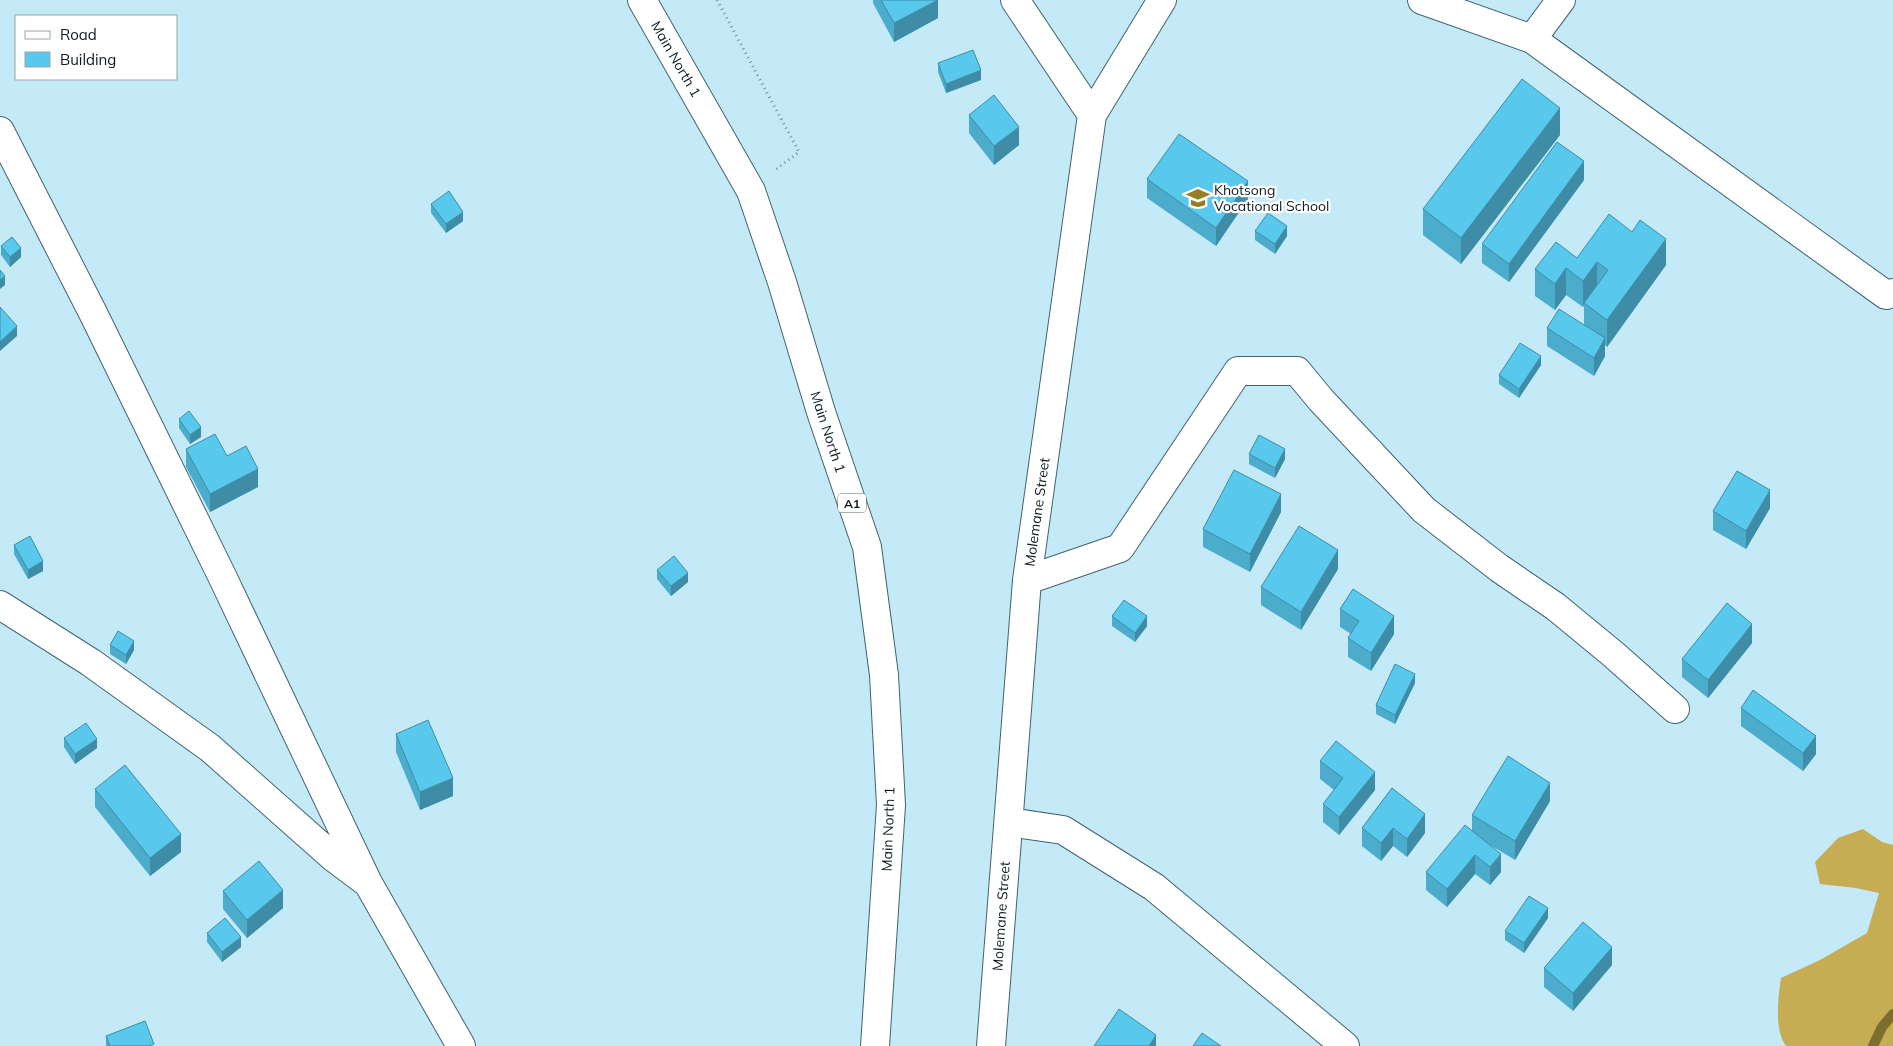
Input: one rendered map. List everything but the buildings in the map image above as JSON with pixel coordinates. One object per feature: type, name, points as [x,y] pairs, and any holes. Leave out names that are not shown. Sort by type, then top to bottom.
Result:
[{"type":"street","name":"Main North 1","points":[[642,0],[751,190],[782,282],[820,412],[867,547],[884,675],[891,805],[875,1046]]},
{"type":"street","points":[[1015,0],[1092,115]]},
{"type":"street","name":"Molemane Street","points":[[991,1046],[1027,580],[1092,115],[1162,0]]},
{"type":"street","points":[[1422,0],[1532,39],[1886,295],[1893,293]]},
{"type":"street","points":[[1532,39],[1561,0]]},
{"type":"street","points":[[0,131],[93,313],[222,576],[368,883],[461,1046]]},
{"type":"street","points":[[1027,580],[1120,548],[1238,371],[1297,371],[1321,400],[1424,510],[1499,568],[1556,607],[1676,709]]},
{"type":"street","points":[[0,605],[90,662],[210,748],[334,858],[368,883]]},
{"type":"street","points":[[1008,822],[1063,830],[1154,887],[1345,1046]]},
{"type":"path","points":[[717,0],[799,152],[751,190]]},
{"type":"shaded area","points":[[1863,829],[1882,842],[1893,845],[1893,1046],[1786,1046],[1782,1039],[1778,1022],[1781,978],[1820,960],[1867,933],[1879,893],[1820,884],[1815,862],[1838,838]]},
{"type":"waterway","points":[[1873,1046],[1882,1027],[1893,1014]]},
{"type":"place","name":"Khotsong Vocational School","points":[[1198,198]]}]
